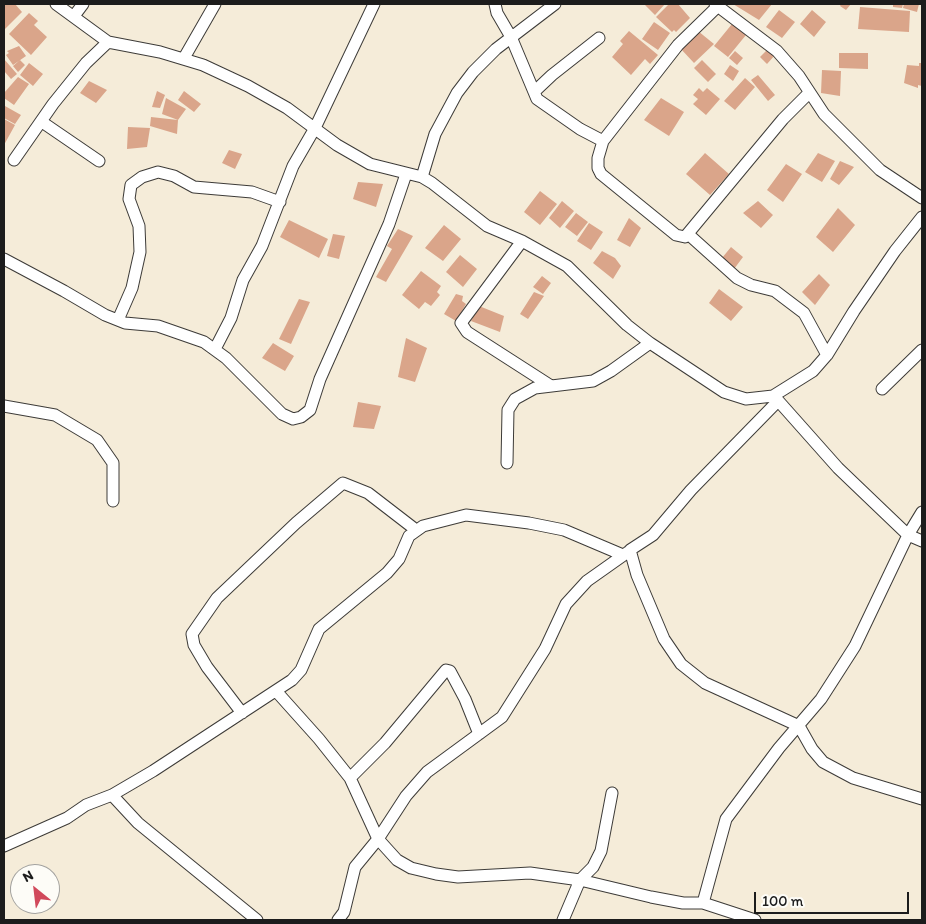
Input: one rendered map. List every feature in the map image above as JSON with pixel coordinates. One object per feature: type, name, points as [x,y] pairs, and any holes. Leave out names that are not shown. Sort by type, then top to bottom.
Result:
[{"type":"street","points":[[56,4],[108,42],[184,58],[248,86],[315,128],[337,145],[370,164],[422,177],[432,182],[486,226],[522,241],[567,266],[627,325],[650,343],[724,392],[746,400],[776,398]]},
{"type":"street","points":[[74,16],[83,4]]},
{"type":"street","points":[[184,58],[215,4]]},
{"type":"street","points":[[215,349],[231,318],[243,280],[262,246],[293,166],[315,128],[374,4]]},
{"type":"street","points":[[496,4],[497,13],[511,37],[541,104],[603,141]]},
{"type":"street","points":[[422,177],[430,146],[457,93],[484,60],[511,37],[556,4]]},
{"type":"street","points":[[809,93],[783,119],[688,234],[681,238],[601,174],[598,168],[598,158],[603,141],[678,45],[716,5],[777,51],[800,76],[809,93],[841,134],[880,170],[922,198]]},
{"type":"street","points":[[534,92],[552,75],[599,38]]},
{"type":"street","points":[[14,160],[86,63],[108,42]]},
{"type":"street","points":[[42,122],[99,161]]},
{"type":"street","points":[[118,320],[132,288],[140,252],[138,226],[129,199],[131,185],[142,177],[158,172],[174,176],[194,187],[252,192],[280,202]]},
{"type":"street","points":[[4,259],[105,315],[118,320],[158,326],[204,342],[234,365],[282,414],[293,419],[307,412],[389,224],[406,174]]},
{"type":"street","points":[[338,920],[344,912],[355,867],[378,839],[406,796],[428,772],[502,717],[514,701],[545,649],[572,596],[588,581],[653,535],[691,490],[776,398],[813,371],[827,355],[854,311],[899,245],[922,217]]},
{"type":"street","points":[[688,234],[737,278],[751,285],[775,290],[804,313],[827,355]]},
{"type":"street","points":[[522,241],[461,324],[466,332],[551,386]]},
{"type":"street","points":[[507,463],[507,420],[510,404],[522,394],[551,386],[593,381],[611,371],[650,343]]},
{"type":"street","points":[[882,389],[922,350]]},
{"type":"street","points":[[776,398],[838,468],[908,535],[922,541]]},
{"type":"street","points":[[4,406],[55,415],[97,440],[113,463],[113,501]]},
{"type":"street","points":[[242,713],[207,667],[194,646],[192,634],[217,598],[296,523],[343,483],[368,493],[416,530]]},
{"type":"street","points":[[703,903],[726,819],[762,768],[821,699],[855,646],[908,535],[922,512]]},
{"type":"street","points":[[4,846],[67,818],[86,805],[112,795],[180,755],[276,691],[302,670],[319,629],[387,573],[399,558],[405,542],[416,530],[433,522],[466,514],[550,526],[627,553],[656,624],[681,664],[705,683],[799,726],[822,762],[853,778],[922,799]]},
{"type":"street","points":[[350,778],[385,743],[446,670],[450,671],[465,699],[479,734]]},
{"type":"street","points":[[276,691],[319,739],[350,778],[378,839],[398,860],[411,868],[458,877],[480,874],[530,873],[580,880],[683,903],[703,903],[755,920]]},
{"type":"street","points":[[563,920],[580,880],[593,867],[602,851],[612,793]]},
{"type":"street","points":[[112,795],[138,823],[257,920]]},
{"type":"building","points":[[4,4],[15,4],[22,12],[4,30]]},
{"type":"building","points":[[646,4],[665,4],[655,15]]},
{"type":"building","points":[[669,4],[678,4],[690,18],[676,32],[674,30],[672,32],[656,17]]},
{"type":"building","points":[[733,4],[772,4],[759,20]]},
{"type":"building","points":[[841,4],[851,4],[846,10],[840,6]]},
{"type":"building","points":[[893,4],[903,4],[902,8],[893,7]]},
{"type":"building","points":[[904,4],[919,4],[917,12],[903,8]]},
{"type":"building","points":[[860,7],[910,11],[909,32],[858,29]]},
{"type":"building","points":[[779,10],[795,22],[782,38],[766,27]]},
{"type":"building","points":[[812,10],[826,22],[814,37],[800,24]]},
{"type":"building","points":[[29,13],[38,21],[34,25],[47,37],[31,55],[9,34]]},
{"type":"building","points":[[654,22],[670,33],[658,50],[642,39]]},
{"type":"building","points":[[732,24],[746,35],[728,57],[714,46]]},
{"type":"building","points":[[629,31],[658,55],[650,64],[645,59],[631,75],[612,57],[623,44],[620,41]]},
{"type":"building","points":[[698,31],[714,44],[694,63],[680,48]]},
{"type":"building","points":[[19,46],[26,56],[13,65],[6,55],[9,53],[7,51]]},
{"type":"building","points":[[768,49],[775,55],[767,64],[760,57]]},
{"type":"building","points":[[735,51],[743,58],[737,65],[729,58]]},
{"type":"building","points":[[839,53],[868,53],[868,69],[839,68]]},
{"type":"building","points":[[4,59],[17,74],[11,79],[4,71]]},
{"type":"building","points":[[20,60],[25,65],[18,72],[13,66]]},
{"type":"building","points":[[702,60],[716,74],[708,82],[694,68]]},
{"type":"building","points":[[29,63],[43,74],[33,86],[20,75]]},
{"type":"building","points":[[919,63],[922,63],[922,86],[918,85],[918,88],[904,83],[907,65],[919,66]]},
{"type":"building","points":[[730,65],[739,71],[733,81],[724,74]]},
{"type":"building","points":[[822,70],[841,71],[840,96],[821,93]]},
{"type":"building","points":[[758,75],[775,95],[768,101],[751,80]]},
{"type":"building","points":[[18,77],[29,84],[14,105],[4,98],[4,93]]},
{"type":"building","points":[[745,78],[755,87],[735,110],[724,101]]},
{"type":"building","points":[[89,81],[107,90],[96,103],[80,93]]},
{"type":"building","points":[[699,88],[703,92],[707,88],[720,99],[706,115],[693,104],[698,99],[693,95]]},
{"type":"building","points":[[157,91],[165,95],[160,108],[152,107]]},
{"type":"building","points":[[184,91],[201,104],[194,112],[178,100]]},
{"type":"building","points":[[166,98],[186,109],[178,120],[162,114]]},
{"type":"building","points":[[661,98],[684,112],[669,136],[644,120]]},
{"type":"building","points":[[5,106],[21,115],[15,124],[4,118]]},
{"type":"building","points":[[151,117],[178,120],[177,134],[150,126]]},
{"type":"building","points":[[4,119],[15,125],[4,145]]},
{"type":"building","points":[[128,127],[150,128],[147,147],[127,149]]},
{"type":"building","points":[[229,150],[242,154],[235,169],[222,163]]},
{"type":"building","points":[[705,153],[729,174],[710,195],[686,174]]},
{"type":"building","points":[[818,153],[835,161],[822,182],[805,172]]},
{"type":"building","points":[[840,161],[854,167],[839,185],[830,179]]},
{"type":"building","points":[[786,164],[802,174],[783,202],[767,190]]},
{"type":"building","points":[[358,182],[383,184],[376,207],[353,199]]},
{"type":"building","points":[[540,191],[557,204],[540,225],[524,212]]},
{"type":"building","points":[[562,201],[574,211],[560,228],[549,218]]},
{"type":"building","points":[[758,201],[773,215],[761,228],[743,213]]},
{"type":"building","points":[[838,208],[855,225],[833,252],[816,237]]},
{"type":"building","points":[[576,213],[588,222],[577,236],[565,227]]},
{"type":"building","points":[[629,218],[641,228],[630,247],[617,240]]},
{"type":"building","points":[[289,220],[328,239],[319,258],[280,237]]},
{"type":"building","points":[[589,223],[603,232],[591,250],[577,241]]},
{"type":"building","points":[[444,225],[461,239],[443,261],[425,248]]},
{"type":"building","points":[[398,229],[413,236],[386,282],[376,277],[392,249],[387,246]]},
{"type":"building","points":[[333,234],[345,236],[339,259],[327,256]]},
{"type":"building","points":[[731,247],[743,257],[734,269],[722,258]]},
{"type":"building","points":[[602,251],[615,258],[621,266],[613,279],[593,263]]},
{"type":"building","points":[[460,255],[477,269],[463,287],[446,272]]},
{"type":"building","points":[[421,271],[441,286],[437,292],[440,295],[431,306],[425,302],[419,309],[402,295]]},
{"type":"building","points":[[819,274],[830,285],[815,305],[802,292]]},
{"type":"building","points":[[542,276],[551,283],[543,294],[533,287]]},
{"type":"building","points":[[719,289],[743,307],[731,321],[709,303]]},
{"type":"building","points":[[534,292],[544,296],[528,319],[520,314]]},
{"type":"building","points":[[456,294],[463,296],[462,301],[466,304],[456,321],[444,314]]},
{"type":"building","points":[[299,299],[310,302],[291,344],[279,339]]},
{"type":"building","points":[[479,306],[504,316],[500,332],[471,321]]},
{"type":"building","points":[[406,338],[427,348],[415,382],[398,377]]},
{"type":"building","points":[[273,343],[294,356],[285,371],[262,358]]},
{"type":"building","points":[[358,402],[381,406],[374,429],[353,427]]}]
